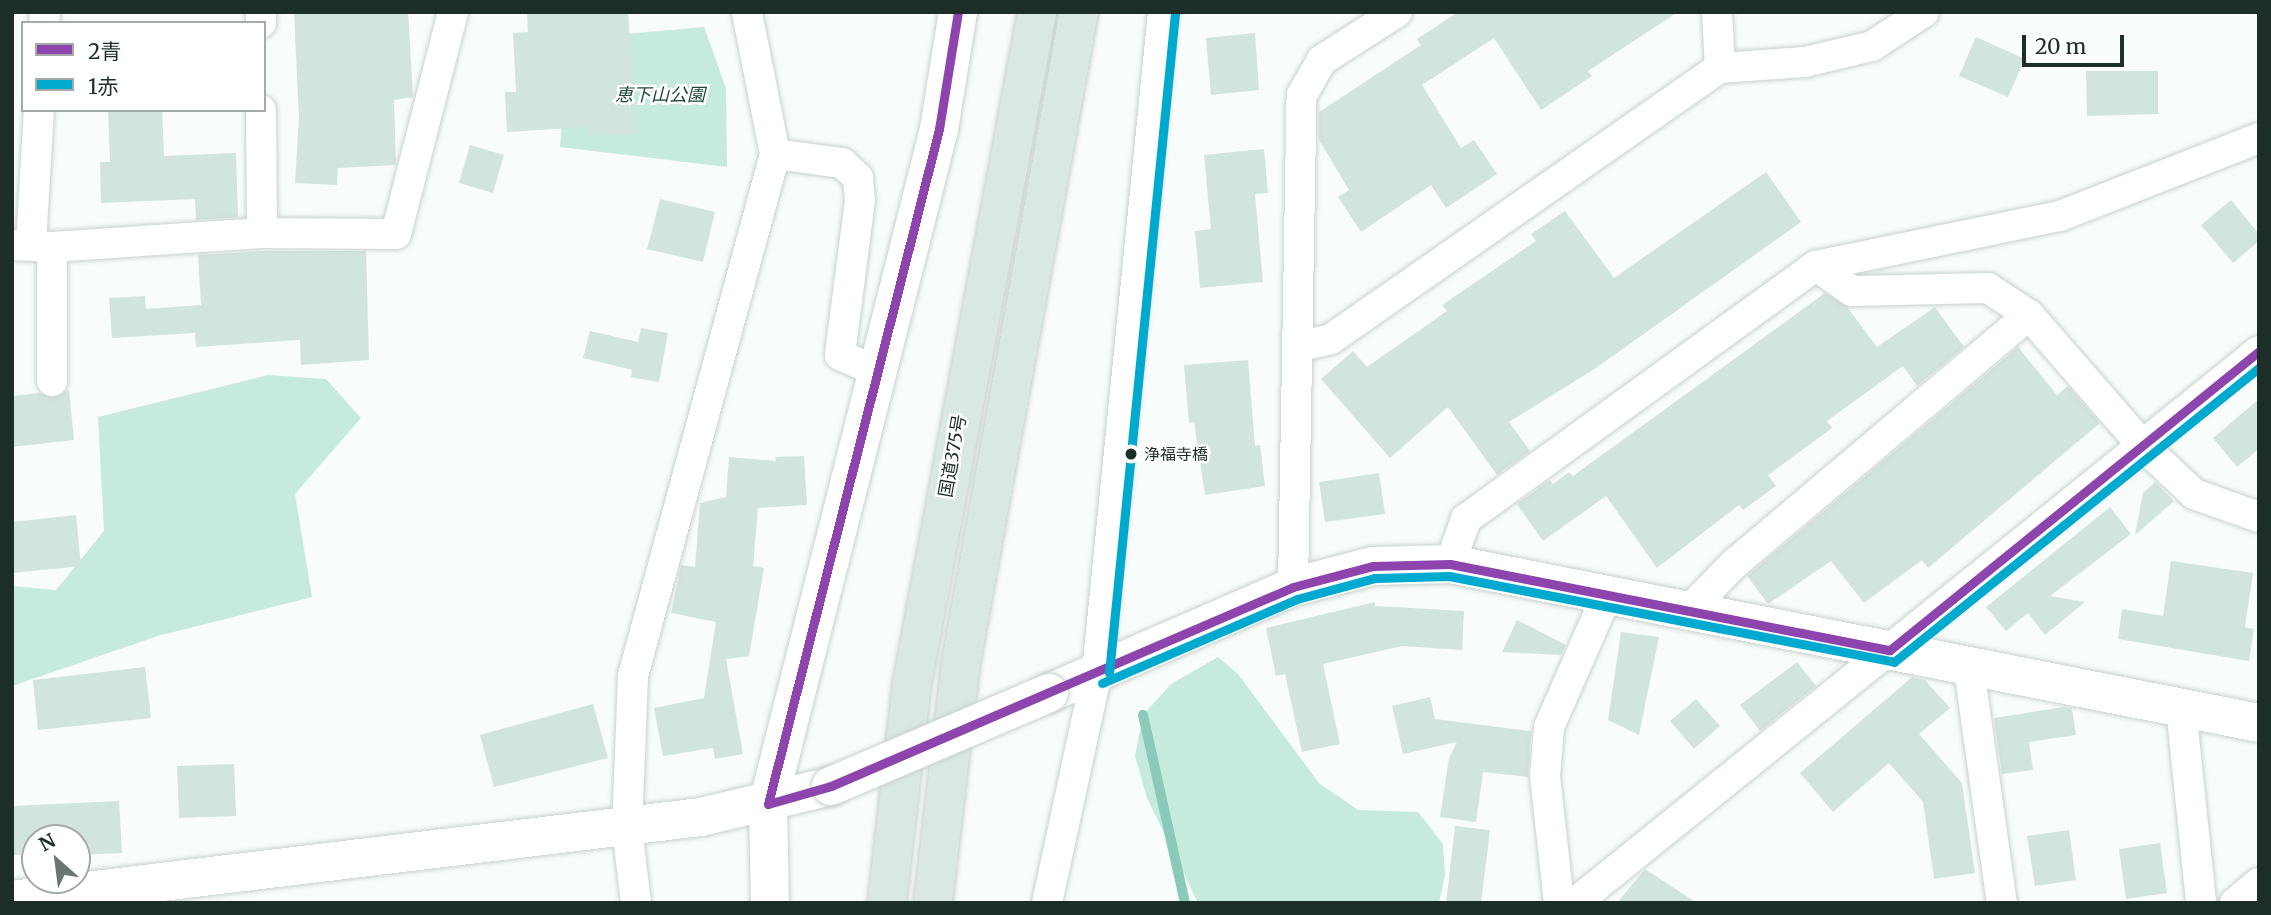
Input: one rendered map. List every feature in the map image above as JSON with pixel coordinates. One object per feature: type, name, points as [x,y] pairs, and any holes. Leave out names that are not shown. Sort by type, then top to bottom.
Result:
[{"type":"highway","name":"国道375号","points":[[887,903],[912,684],[1037,12]]},
{"type":"highway","points":[[933,903],[960,667],[1079,12]]},
{"type":"street","points":[[32,245],[262,233],[396,234],[453,12]]},
{"type":"street","points":[[636,903],[627,827],[633,676],[775,153],[747,12]]},
{"type":"street","points":[[770,903],[768,804],[939,130],[958,12]]},
{"type":"street","points":[[1048,903],[1097,672],[1163,12]]},
{"type":"street","points":[[1293,587],[1303,95],[1322,60],[1397,12]]},
{"type":"street","points":[[1717,12],[1720,68]]},
{"type":"street","points":[[1297,347],[1331,339],[1720,68],[1805,62],[1872,46],[1924,12]]},
{"type":"street","points":[[39,112],[32,245],[52,381]]},
{"type":"street","points":[[261,112],[262,233]]},
{"type":"street","points":[[1450,564],[1466,519],[1816,266],[2060,216],[2259,138]]},
{"type":"street","points":[[775,153],[842,163],[858,178],[860,200],[841,355],[878,372]]},
{"type":"street","points":[[1816,266],[1852,291],[1988,288],[2029,315],[2142,445],[2194,494],[2259,517]]},
{"type":"street","points":[[1687,612],[1734,564],[2029,315]]},
{"type":"street","points":[[1575,903],[2259,351]]},
{"type":"street","points":[[12,900],[627,827],[768,804],[831,786],[1293,587],[1373,566],[1450,564],[1606,597],[1890,650],[1969,669],[2259,723]]},
{"type":"street","points":[[1559,903],[1545,776],[1549,727],[1606,597]]},
{"type":"street","points":[[1969,669],[2002,903]]},
{"type":"street","points":[[2181,709],[2201,903]]},
{"type":"street","points":[[2235,903],[2259,883]]},
{"type":"green space","name":"恵下山公園","points":[[704,27],[726,88],[727,167],[560,147],[569,39]]},
{"type":"green space","points":[[268,375],[326,379],[361,418],[295,494],[312,597],[158,636],[12,686],[12,586],[56,590],[104,531],[98,417]]},
{"type":"green space","points":[[1218,657],[1238,674],[1319,783],[1358,810],[1418,812],[1443,844],[1445,875],[1439,903],[1198,903],[1147,798],[1135,756],[1143,715],[1171,684]]},
{"type":"building","points":[[294,12],[408,12],[413,97],[394,100],[396,165],[338,168],[337,185],[295,183],[299,118]]},
{"type":"building","points":[[527,12],[628,12],[637,135],[587,134],[587,127],[507,132],[505,92],[516,92],[513,33],[528,32]]},
{"type":"building","points":[[1458,12],[1678,12],[1588,71],[1592,76],[1541,110],[1494,38],[1422,85],[1461,148],[1474,140],[1497,174],[1446,208],[1431,185],[1361,232],[1338,197],[1349,190],[1319,140],[1319,112],[1421,45],[1417,39]]},
{"type":"building","points":[[1255,33],[1259,90],[1211,95],[1206,38]]},
{"type":"building","points":[[1976,37],[2025,59],[2008,97],[1959,76]]},
{"type":"building","points":[[2086,71],[2158,71],[2158,114],[2087,116]]},
{"type":"building","points":[[108,112],[162,112],[164,156],[236,153],[238,217],[196,220],[195,199],[101,203],[100,162],[110,162]]},
{"type":"building","points":[[470,145],[504,155],[493,193],[459,183]]},
{"type":"building","points":[[1264,149],[1268,193],[1255,194],[1263,282],[1200,288],[1195,231],[1211,229],[1204,155]]},
{"type":"building","points":[[1766,172],[1801,222],[1596,368],[1509,422],[1530,451],[1497,475],[1448,407],[1390,458],[1321,379],[1353,351],[1367,367],[1447,311],[1442,305],[1536,241],[1531,234],[1565,211],[1614,278]]},
{"type":"building","points":[[660,199],[715,212],[703,262],[647,249]]},
{"type":"building","points":[[2231,200],[2259,234],[2259,241],[2233,263],[2201,225]]},
{"type":"building","points":[[263,251],[366,251],[369,360],[301,365],[300,340],[196,347],[195,333],[112,338],[109,298],[145,296],[146,309],[201,305],[198,255]]},
{"type":"building","points":[[1825,293],[1847,307],[1877,347],[1935,307],[1964,347],[1917,386],[1903,366],[1827,421],[1832,428],[1768,475],[1776,486],[1743,510],[1739,505],[1657,568],[1606,496],[1543,541],[1517,504],[1550,480],[1553,484],[1569,472],[1573,476]]},
{"type":"building","points":[[641,328],[668,333],[659,382],[631,377],[632,370],[583,358],[590,331],[638,342]]},
{"type":"building","points":[[2018,347],[2057,395],[2068,386],[2100,423],[1928,568],[1922,560],[1864,603],[1831,561],[1768,604],[1747,576]]},
{"type":"building","points":[[1248,360],[1255,446],[1260,445],[1265,486],[1205,495],[1194,422],[1189,423],[1184,365]]},
{"type":"building","points":[[69,390],[74,440],[12,447],[12,396],[40,393],[53,398]]},
{"type":"building","points":[[2259,399],[2259,449],[2237,467],[2213,438]]},
{"type":"building","points":[[804,456],[807,505],[758,508],[753,566],[764,568],[749,656],[726,659],[743,754],[715,759],[713,748],[663,756],[654,708],[704,698],[716,622],[671,613],[681,565],[695,567],[700,503],[726,497],[729,457],[776,461],[775,457]]},
{"type":"building","points":[[1379,473],[1385,514],[1325,522],[1319,482]]},
{"type":"building","points":[[2155,482],[2174,501],[2135,535],[2143,493]]},
{"type":"building","points":[[2110,507],[2131,534],[2050,596],[2085,602],[2045,635],[2028,613],[2006,631],[1986,607]]},
{"type":"building","points":[[76,515],[81,566],[12,573],[12,522]]},
{"type":"building","points":[[2171,561],[2253,573],[2245,627],[2254,629],[2249,661],[2118,639],[2122,609],[2163,616]]},
{"type":"building","points":[[1375,602],[1375,606],[1464,611],[1462,650],[1402,646],[1323,664],[1340,744],[1302,752],[1285,674],[1276,676],[1266,628]]},
{"type":"building","points":[[1517,620],[1566,645],[1561,655],[1502,652]]},
{"type":"building","points":[[1621,632],[1659,637],[1639,735],[1608,720]]},
{"type":"building","points":[[1797,662],[1816,686],[1760,731],[1740,705]]},
{"type":"building","points":[[145,667],[151,718],[38,730],[33,680]]},
{"type":"building","points":[[1912,677],[1925,680],[1950,708],[1919,734],[1962,783],[1975,873],[1934,879],[1923,802],[1889,763],[1833,812],[1800,773]]},
{"type":"building","points":[[1430,697],[1435,719],[1531,731],[1528,777],[1483,772],[1476,822],[1440,817],[1449,758],[1457,742],[1403,754],[1392,706]]},
{"type":"building","points":[[1696,699],[1720,726],[1694,749],[1670,721]]},
{"type":"building","points":[[593,704],[608,758],[494,787],[480,735]]},
{"type":"building","points":[[2072,708],[2076,735],[2029,742],[2033,770],[2002,774],[1994,718]]},
{"type":"building","points":[[234,764],[236,816],[179,818],[177,766]]},
{"type":"building","points":[[119,801],[122,853],[91,854],[91,824],[21,824],[21,855],[12,855],[12,806]]},
{"type":"building","points":[[1455,826],[1490,830],[1481,903],[1446,903]]},
{"type":"building","points":[[2069,830],[2076,880],[2035,886],[2027,836]]},
{"type":"building","points":[[2160,843],[2167,893],[2126,899],[2119,849]]},
{"type":"building","points":[[1645,869],[1697,903],[1617,903]]},
{"type":"waterway","points":[[1143,715],[1185,903]]},
{"type":"transit line","name":"2青","points":[[768,804],[939,129],[958,12]]},
{"type":"transit line","name":"1赤","points":[[1109,673],[1175,13]]},
{"type":"transit line","name":"2青","points":[[768,804],[831,786],[1293,587],[1373,566],[1450,564],[1890,650],[2259,351]]},
{"type":"transit line","name":"1赤","points":[[1102,683],[1297,599],[1375,578],[1449,576],[1894,662],[2259,367]]},
{"type":"place","name":"浄福寺橋","points":[[1131,454]]}]
